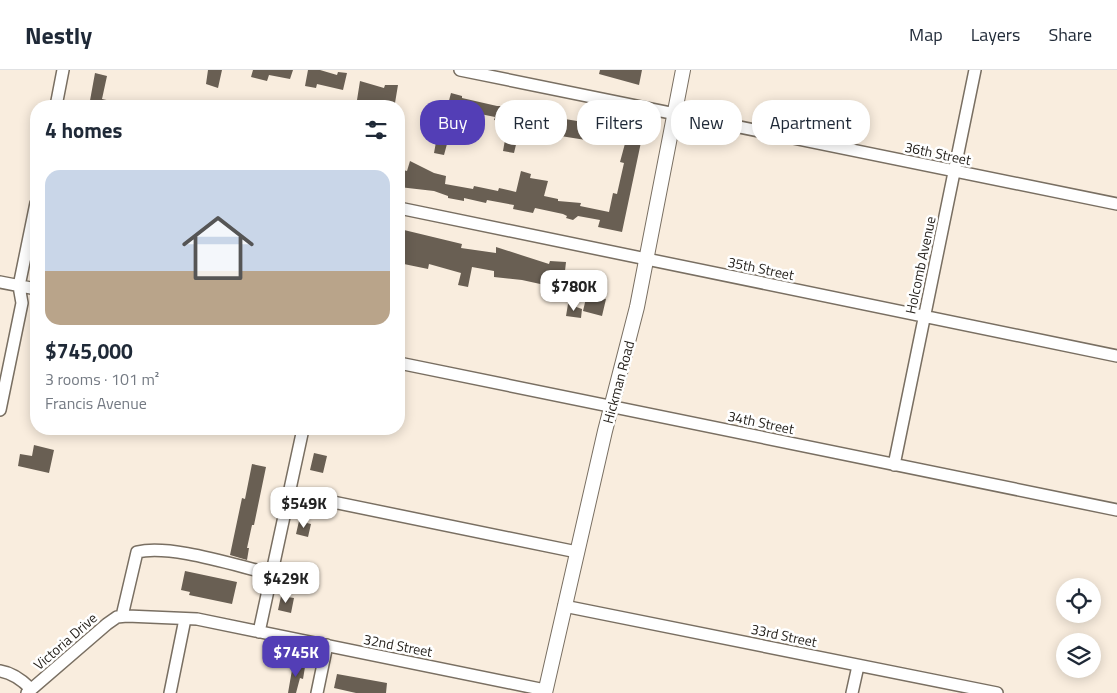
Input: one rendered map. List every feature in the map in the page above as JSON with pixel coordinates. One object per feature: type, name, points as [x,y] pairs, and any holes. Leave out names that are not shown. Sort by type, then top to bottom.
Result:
[{"type":"main road","name":"Hickman Road","points":[[677,100],[683,70]]},
{"type":"main road","name":"Hickman Road","points":[[545,691],[611,406],[637,307],[671,130]]},
{"type":"street","points":[[57,100],[63,70]]},
{"type":"street","name":"36th Street","points":[[460,70],[671,113]]},
{"type":"street","name":"Holcomb Avenue","points":[[894,465],[975,70]]},
{"type":"street","name":"36th Street","points":[[742,128],[1117,204]]},
{"type":"street","name":"35th Street","points":[[405,209],[1117,356]]},
{"type":"street","points":[[0,410],[22,303],[19,286],[30,232]]},
{"type":"street","points":[[0,282],[30,288]]},
{"type":"street","name":"34th Street","points":[[405,364],[1117,510]]},
{"type":"street","points":[[260,632],[302,435]]},
{"type":"street","points":[[289,493],[577,552]]},
{"type":"street","points":[[170,693],[185,618],[122,616],[137,552],[145,550],[174,553],[272,574]]},
{"type":"street","name":"33rd Street","points":[[564,606],[997,693]]},
{"type":"street","name":"Victoria Drive","points":[[29,691],[107,624],[122,616]]},
{"type":"street","name":"32nd Street","points":[[185,618],[545,691]]},
{"type":"street","points":[[317,693],[327,646]]},
{"type":"street","points":[[852,693],[858,666]]},
{"type":"street","points":[[0,671],[7,672],[22,680],[29,691]]},
{"type":"building","points":[[208,70],[222,70],[218,88],[206,84]]},
{"type":"building","points":[[253,70],[293,70],[290,79],[269,75],[267,81],[251,77]]},
{"type":"building","points":[[308,70],[320,70],[337,75],[338,72],[347,73],[343,90],[317,84],[316,88],[305,86]]},
{"type":"building","points":[[600,70],[642,70],[639,85],[599,74]]},
{"type":"building","points":[[95,73],[107,76],[102,99],[106,100],[90,100]]},
{"type":"building","points":[[360,81],[384,88],[385,85],[398,85],[396,100],[357,100]]},
{"type":"building","points":[[451,93],[471,100],[449,100]]},
{"type":"building","points":[[485,103],[495,106],[495,117],[485,115]]},
{"type":"building","points":[[567,119],[577,121],[577,139],[567,137]]},
{"type":"building","points":[[435,145],[447,145],[444,155],[434,153]]},
{"type":"building","points":[[504,145],[516,145],[514,153],[503,151]]},
{"type":"building","points":[[625,145],[640,145],[622,232],[598,227],[600,220],[578,216],[573,220],[566,218],[567,216],[563,214],[535,208],[533,213],[513,209],[514,205],[487,200],[486,203],[464,198],[464,201],[448,198],[448,196],[434,191],[405,188],[405,170],[407,171],[410,161],[434,173],[446,176],[445,184],[473,189],[474,186],[498,191],[499,188],[516,192],[521,171],[531,174],[530,178],[548,181],[544,196],[558,199],[558,201],[581,203],[580,206],[609,212],[613,193],[617,194],[624,163],[620,162]]},
{"type":"building","points":[[405,230],[462,244],[461,248],[496,253],[496,247],[549,264],[550,261],[566,262],[563,289],[522,280],[494,277],[494,271],[472,267],[468,287],[458,285],[461,273],[429,264],[428,269],[405,264]]},
{"type":"building","points":[[587,294],[606,299],[602,316],[583,311]]},
{"type":"building","points":[[568,304],[582,309],[581,318],[566,316]]},
{"type":"building","points":[[34,445],[54,450],[49,473],[18,466],[20,454],[32,456]]},
{"type":"building","points":[[314,453],[327,456],[323,473],[310,470]]},
{"type":"building","points":[[252,464],[266,467],[254,525],[252,525],[247,548],[249,548],[247,560],[230,555],[242,498],[245,499]]},
{"type":"building","points":[[299,521],[311,524],[308,537],[296,534]]},
{"type":"building","points":[[185,571],[237,582],[232,604],[189,595],[190,592],[181,590]]},
{"type":"building","points":[[281,596],[294,598],[291,613],[278,610]]},
{"type":"building","points":[[293,664],[305,667],[303,679],[300,678],[296,693],[288,693]]},
{"type":"building","points":[[337,674],[387,683],[386,693],[356,693],[334,688]]}]
